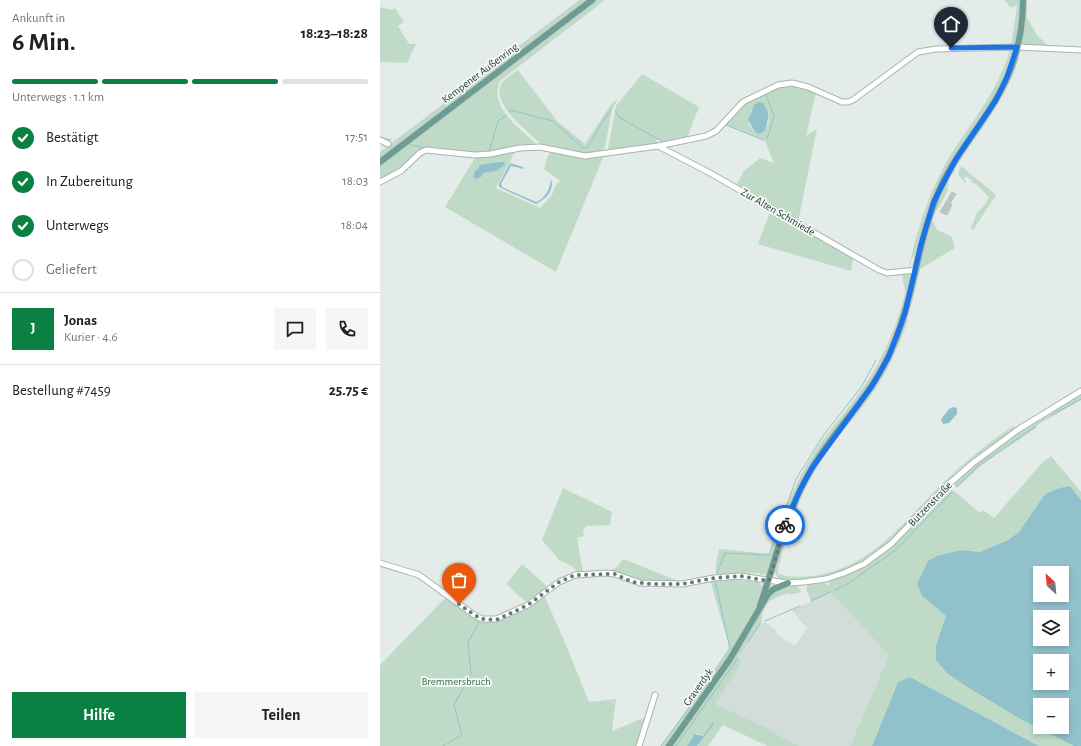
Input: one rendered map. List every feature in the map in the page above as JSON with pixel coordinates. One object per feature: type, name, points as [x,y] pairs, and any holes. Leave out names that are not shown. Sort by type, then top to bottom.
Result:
[{"type":"main road","name":"Kempener Außenring","points":[[380,162],[592,0]]},
{"type":"main road","points":[[760,606],[766,580],[785,526],[806,479],[824,451],[872,386],[889,356],[905,313],[930,213],[942,184],[956,159],[996,100],[1007,77],[1017,47],[1023,0]]},
{"type":"main road","points":[[760,606],[768,594],[774,589],[788,583]]},
{"type":"main road","name":"Graverdyk","points":[[669,746],[743,639],[760,606]]},
{"type":"street","points":[[380,182],[402,171],[420,153],[426,150],[475,155],[490,154],[520,148],[540,147],[585,156],[658,146],[706,136],[716,131],[743,102],[778,85],[792,83],[800,84],[842,102],[848,102],[853,100],[918,52],[936,49],[1017,47],[1081,50]]},
{"type":"street","points":[[380,140],[388,144]]},
{"type":"street","name":"Zur Alten Schmiede","points":[[658,146],[716,177],[879,270],[886,273],[916,270]]},
{"type":"street","name":"Butzenstraße","points":[[380,563],[419,575],[473,614],[482,619],[496,620],[528,605],[559,582],[575,575],[615,574],[632,582],[651,584],[682,584],[714,578],[740,576],[788,583],[826,579],[864,564],[890,544],[949,484],[973,463],[1019,429],[1081,391]]},
{"type":"street","points":[[639,746],[655,695]]},
{"type":"shaded area","points":[[831,593],[868,632],[883,651],[889,655],[850,746],[800,746],[779,736],[774,731],[715,704],[740,666],[738,659],[761,624],[765,622],[777,631],[777,634],[795,646],[808,627],[802,623],[792,610]]},
{"type":"green space","points":[[579,0],[589,0],[380,159],[380,152]]},
{"type":"green space","points":[[596,0],[605,0],[500,81],[498,100],[502,108],[513,123],[534,142],[533,145],[486,153],[423,148],[407,165],[380,180],[380,165]]},
{"type":"green space","points":[[1004,0],[1021,0],[1022,9],[1015,45],[1011,46],[1017,6],[1010,7]]},
{"type":"green space","points":[[1025,0],[1027,0],[1026,16],[1037,35],[1048,46],[1022,46],[1020,44]]},
{"type":"green space","points":[[380,7],[392,10],[395,8],[404,22],[398,26],[409,44],[416,44],[407,63],[380,62]]},
{"type":"green space","points":[[1010,50],[1014,53],[1007,74],[989,106],[953,159],[915,257],[912,257],[910,267],[913,268],[903,270],[909,267],[920,224],[936,182],[950,156],[991,93],[1005,65]]},
{"type":"green space","points":[[1021,50],[1014,72],[1005,92],[955,168],[955,171],[949,179],[947,192],[932,219],[937,230],[951,236],[955,248],[920,269],[908,317],[907,314],[925,232],[934,206],[947,178],[991,111],[1018,52]]},
{"type":"green space","points":[[518,70],[557,121],[585,144],[610,106],[618,98],[612,110],[605,147],[594,154],[578,154],[546,147],[541,144],[521,126],[507,111],[502,103],[500,95],[501,84]]},
{"type":"green space","points":[[642,74],[699,107],[687,138],[663,142],[657,139],[657,144],[610,152],[608,148],[616,106]]},
{"type":"green space","points":[[792,84],[816,92],[806,136],[817,129],[798,222],[736,186],[744,171],[760,158],[774,163],[765,141],[725,124],[744,102],[771,89]],"holes":[[[753,106],[765,106],[769,121],[765,131],[755,132],[748,123]]]},
{"type":"green space","points":[[516,150],[496,188],[540,208],[552,195],[555,186],[560,181],[544,169],[548,155],[553,151],[604,155],[556,272],[445,207],[476,158]]},
{"type":"green space","points":[[961,166],[996,195],[973,230],[971,228],[977,213],[985,205],[989,197],[966,176],[964,179],[966,181],[965,183],[958,174]]},
{"type":"green space","points":[[773,210],[853,258],[851,271],[758,244],[770,212]]},
{"type":"green space","points":[[903,273],[911,273],[913,275],[895,338],[878,374],[815,460],[768,571],[766,574],[760,575],[760,573],[727,574],[716,576],[716,563],[719,549],[770,554],[779,524],[805,467],[822,441],[864,387],[887,344],[896,323],[905,294]]},
{"type":"green space","points":[[906,318],[908,320],[900,342],[880,382],[862,408],[828,450],[808,483],[791,525],[778,569],[778,574],[798,577],[818,575],[857,561],[903,525],[930,495],[970,459],[996,438],[1014,426],[1015,430],[964,465],[895,537],[877,552],[857,565],[835,574],[809,579],[779,579],[775,573],[775,567],[796,503],[808,478],[821,457],[867,397]]},
{"type":"green space","points":[[1081,393],[1081,400],[1037,425],[1036,428],[982,465],[957,488],[955,486],[955,481],[985,456],[1048,413]]},
{"type":"green space","points":[[1051,456],[1081,492],[1081,500],[1070,486],[1045,494],[1019,532],[1008,540],[980,552],[962,550],[922,596],[946,616],[936,645],[1022,720],[1033,726],[1033,734],[1050,734],[1074,746],[1039,746],[910,677],[898,682],[872,746],[850,746],[889,655],[883,651],[868,632],[831,593],[811,602],[806,588],[809,584],[824,582],[829,585],[829,582],[865,566],[908,530],[946,490],[954,491],[980,513],[983,510],[994,518],[1043,462]]},
{"type":"green space","points":[[563,488],[612,512],[610,525],[586,526],[583,531],[584,536],[577,538],[583,572],[578,573],[572,566],[559,560],[542,540]]},
{"type":"green space","points":[[623,559],[681,582],[642,581],[612,572],[611,570],[617,567]]},
{"type":"green space","points":[[522,564],[548,587],[527,603],[506,584]]},
{"type":"green space","points":[[729,579],[758,582],[761,584],[762,588],[760,598],[748,626],[716,679],[668,746],[661,746],[730,649],[710,580]]},
{"type":"green space","points":[[786,586],[797,586],[801,592],[789,595],[788,593],[769,601],[763,612],[761,624],[738,658],[740,661],[740,666],[715,704],[774,731],[779,736],[800,746],[768,746],[723,725],[708,746],[697,746],[714,724],[713,722],[703,736],[696,733],[687,746],[672,746],[737,654],[770,594]]},
{"type":"green space","name":"Bremmersbruch","points":[[544,595],[589,702],[616,699],[612,731],[646,717],[637,746],[380,746],[380,665],[446,597],[481,619],[495,622],[529,606]]},
{"type":"water","points":[[758,102],[763,103],[768,114],[765,131],[760,134],[755,132],[748,120],[753,106]]},
{"type":"water","points":[[504,162],[505,165],[496,171],[483,173],[481,177],[476,179],[473,177],[475,171],[479,168],[479,165]]},
{"type":"water","points":[[510,163],[523,167],[524,169],[511,166],[501,184],[502,187],[536,202],[547,192],[551,179],[552,187],[549,194],[536,204],[499,187],[499,184]]},
{"type":"water","points":[[953,407],[957,408],[957,414],[949,423],[943,424],[941,419],[949,409]]},
{"type":"water","points":[[1070,486],[1081,500],[1081,746],[1074,746],[1050,734],[1069,734],[1069,698],[1033,698],[1033,726],[947,673],[936,660],[936,645],[946,616],[922,596],[917,584],[928,561],[937,556],[962,550],[980,552],[1008,540],[1019,532],[1045,494]]},
{"type":"water","points":[[910,677],[1039,746],[872,746],[898,682]]},
{"type":"water","points":[[713,722],[714,724],[697,746],[687,746],[695,734],[703,736]]},
{"type":"building","points":[[952,192],[956,194],[950,204],[952,205],[947,215],[940,212]]},
{"type":"waterway","points":[[766,95],[774,116],[767,139]]},
{"type":"waterway","points":[[509,112],[510,110],[553,121],[583,148],[587,148],[612,109]]},
{"type":"waterway","points":[[615,111],[620,118],[663,142],[671,141]]},
{"type":"waterway","points":[[489,152],[498,121],[507,115]]},
{"type":"waterway","points":[[726,125],[763,140]]},
{"type":"waterway","points":[[382,138],[391,140]]},
{"type":"waterway","points":[[411,145],[425,148]]},
{"type":"waterway","points":[[716,576],[725,553],[769,555],[796,479],[823,436],[862,386],[876,360]]},
{"type":"waterway","points":[[1052,415],[1081,399]]},
{"type":"waterway","points":[[957,486],[979,465],[1036,426]]},
{"type":"waterway","points":[[835,590],[849,583],[897,549],[952,492]]},
{"type":"waterway","points":[[661,746],[697,697],[730,648],[715,581]]},
{"type":"waterway","points":[[811,601],[830,592]]},
{"type":"waterway","points":[[765,621],[800,606]]},
{"type":"waterway","points":[[443,746],[462,735],[454,705],[471,674],[468,642],[480,621]]},
{"type":"waterway","points":[[748,642],[760,624]]},
{"type":"waterway","points":[[676,746],[738,658]]},
{"type":"way so far","points":[[459,604],[482,619],[496,620],[528,605],[559,582],[575,575],[615,574],[632,582],[651,584],[682,584],[714,578],[740,576],[769,581],[785,525]]},
{"type":"route","points":[[785,525],[800,490],[819,456],[863,400],[877,379],[889,356],[909,300],[921,244],[934,201],[948,172],[996,100],[1011,67],[1017,47],[951,48]]}]
